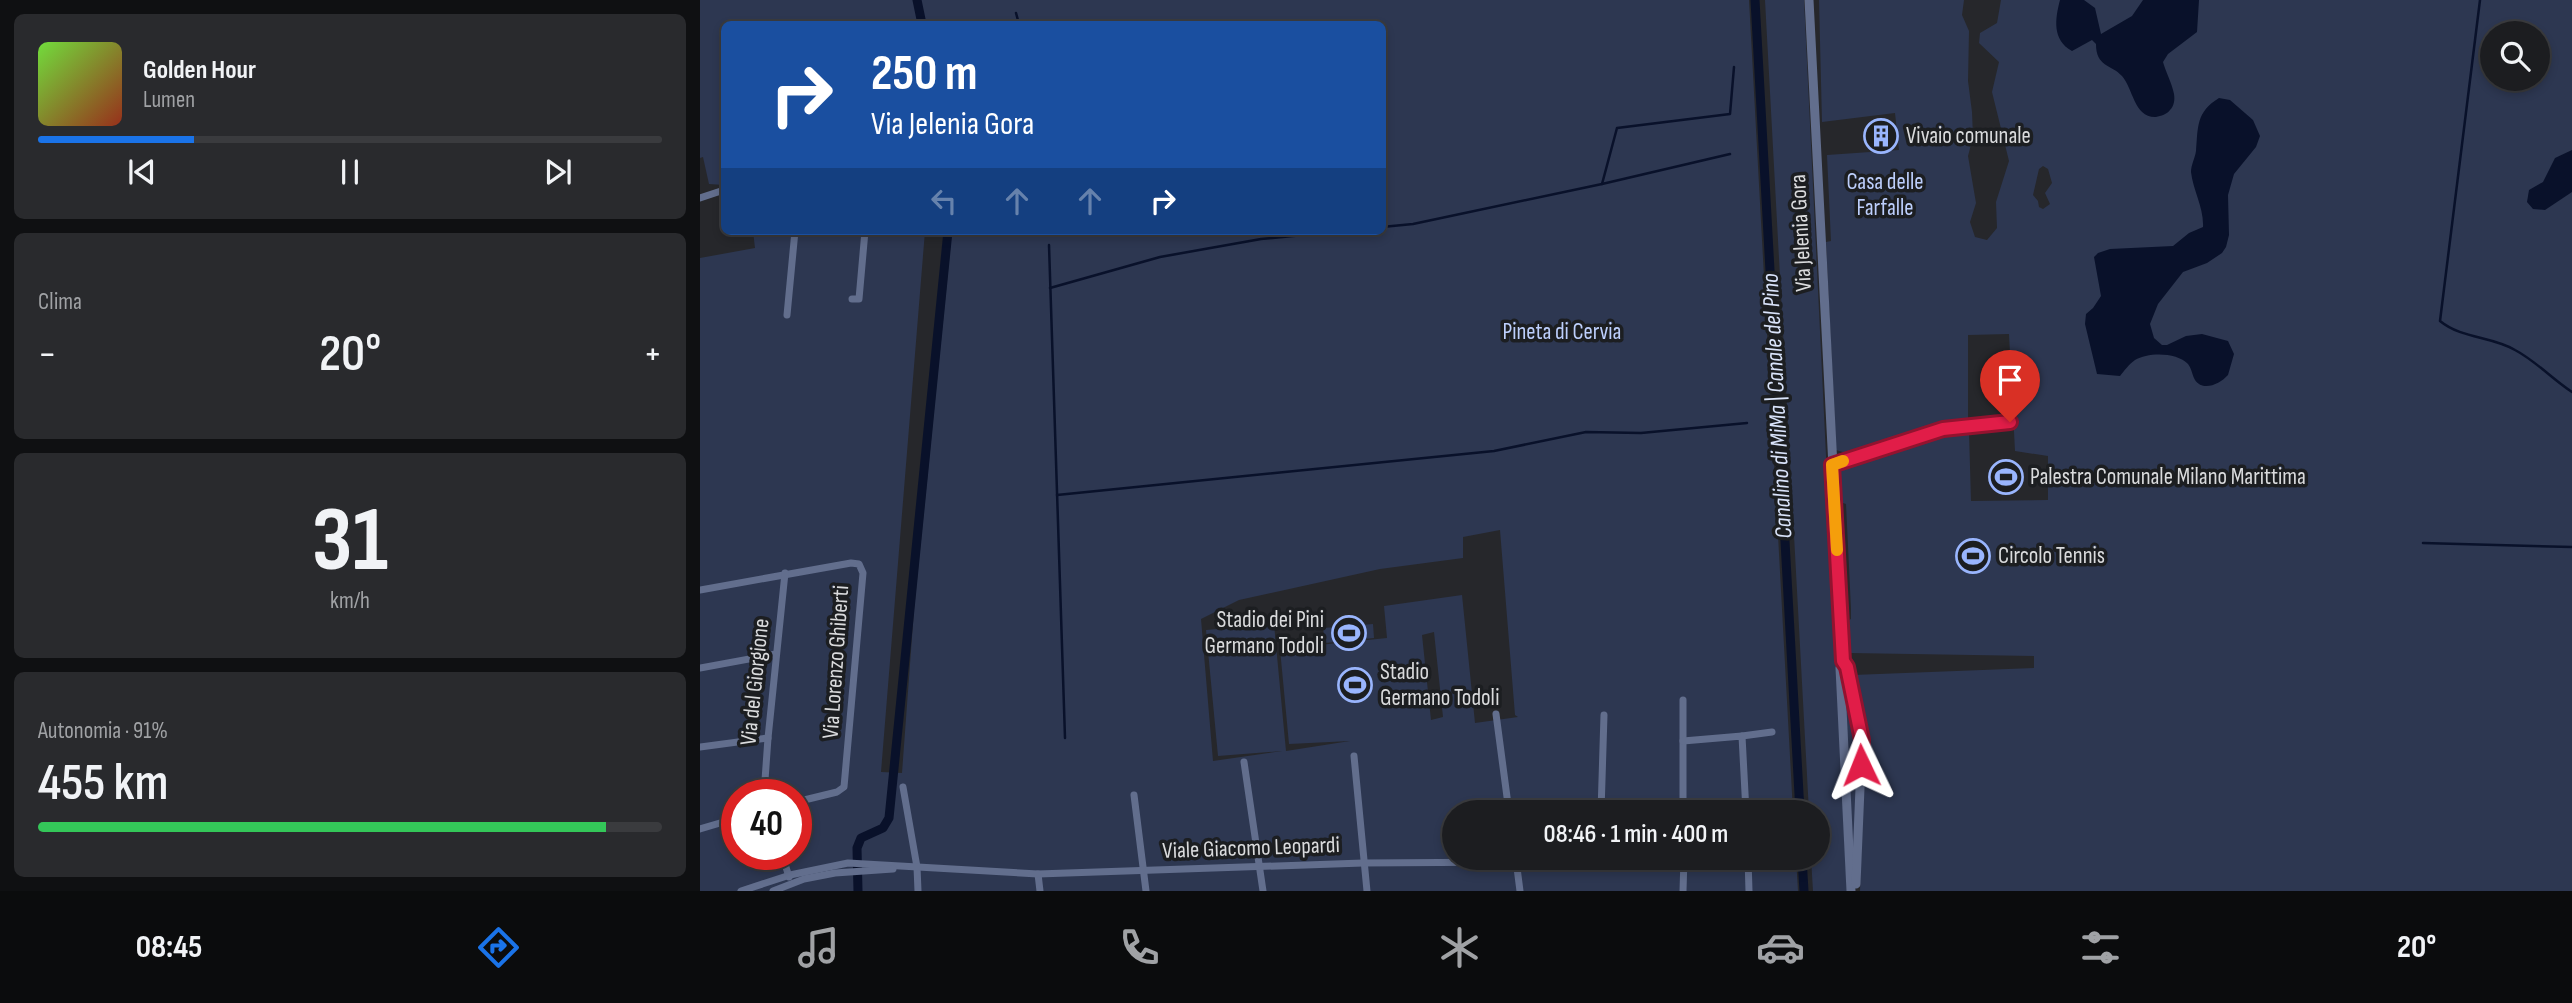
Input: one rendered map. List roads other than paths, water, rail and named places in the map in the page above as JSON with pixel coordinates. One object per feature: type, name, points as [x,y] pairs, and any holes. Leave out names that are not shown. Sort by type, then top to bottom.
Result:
[{"type":"street","name":"Via Jelenia Gora","points":[[1809,0],[1843,661],[1840,668],[1854,891]]},
{"type":"street","points":[[700,198],[721,191]]},
{"type":"street","points":[[787,315],[795,235]]},
{"type":"street","points":[[852,299],[859,299],[865,235]]},
{"type":"street","points":[[1832,465],[1943,429],[2010,422]]},
{"type":"street","name":"Via Lorenzo Ghiberti","points":[[785,573],[851,563],[859,564],[863,572],[847,778],[844,787],[837,792],[812,798]]},
{"type":"street","points":[[700,590],[785,573]]},
{"type":"street","name":"Via del Giorgione","points":[[765,779],[785,573]]},
{"type":"street","points":[[700,668],[776,654]]},
{"type":"street","name":"Via Jelenia Gora","points":[[1843,661],[1847,667],[1862,740],[1854,891]]},
{"type":"street","points":[[1683,700],[1683,800]]},
{"type":"street","points":[[1496,715],[1507,800]]},
{"type":"street","points":[[1601,800],[1604,715]]},
{"type":"street","points":[[1683,741],[1772,732]]},
{"type":"street","points":[[1742,736],[1745,800]]},
{"type":"street","points":[[700,747],[768,738]]},
{"type":"street","points":[[1354,756],[1367,891]]},
{"type":"street","points":[[1244,762],[1264,891]]},
{"type":"street","points":[[903,787],[917,867],[918,891]]},
{"type":"street","points":[[1134,796],[1146,891]]},
{"type":"street","points":[[700,829],[721,823]]},
{"type":"street","name":"Viale Giacomo Leopardi","points":[[741,891],[790,875],[848,863],[1038,874],[1442,861]]},
{"type":"street","name":"Viale Giacomo Leopardi","points":[[773,891],[804,879],[835,873],[908,867]]},
{"type":"street","points":[[765,891],[786,883],[790,875],[788,870]]},
{"type":"street","points":[[1517,870],[1520,891]]},
{"type":"street","points":[[1683,891],[1684,870]]},
{"type":"street","points":[[1748,870],[1749,891]]},
{"type":"street","points":[[1038,874],[1040,891]]},
{"type":"street","points":[[790,875],[804,879]]},
{"type":"waterway","points":[[917,0],[921,21]]},
{"type":"waterway","name":"Canalino di MiMa | Canale del Pino","points":[[1755,0],[1799,800]]},
{"type":"waterway","points":[[2480,0],[2440,321],[2458,331],[2506,345],[2530,359],[2572,392]]},
{"type":"waterway","points":[[1016,13],[1018,21]]},
{"type":"waterway","points":[[1602,184],[1617,128],[1730,114],[1734,67]]},
{"type":"waterway","points":[[1386,227],[1413,224],[1730,154]]},
{"type":"waterway","points":[[858,891],[857,848],[861,838],[883,828],[889,818],[948,235]]},
{"type":"waterway","points":[[1050,288],[1160,257],[1261,239],[1302,235]]},
{"type":"waterway","points":[[1049,245],[1065,738]]},
{"type":"waterway","points":[[1057,495],[1494,451],[1586,432],[1641,433],[1747,423]]},
{"type":"waterway","points":[[2423,543],[2572,547]]},
{"type":"waterway","name":"Canalino di MiMa | Canale del Pino","points":[[1803,870],[1804,891]]},
{"type":"place","name":"Vivaio comunale","points":[[1881,136]]},
{"type":"place","name":"Palestra Comunale Milano Marittima","points":[[2006,477]]},
{"type":"place","name":"Circolo Tennis","points":[[1973,556]]},
{"type":"place","name":"Stadio dei Pini Germano Todoli","points":[[1349,633]]},
{"type":"place","name":"Stadio Germano Todoli","points":[[1355,685]]},
{"type":"park label","name":"Casa delle Farfalle","points":[[1885,195]]},
{"type":"park label","name":"Pineta di Cervia","points":[[1562,332]]}]
